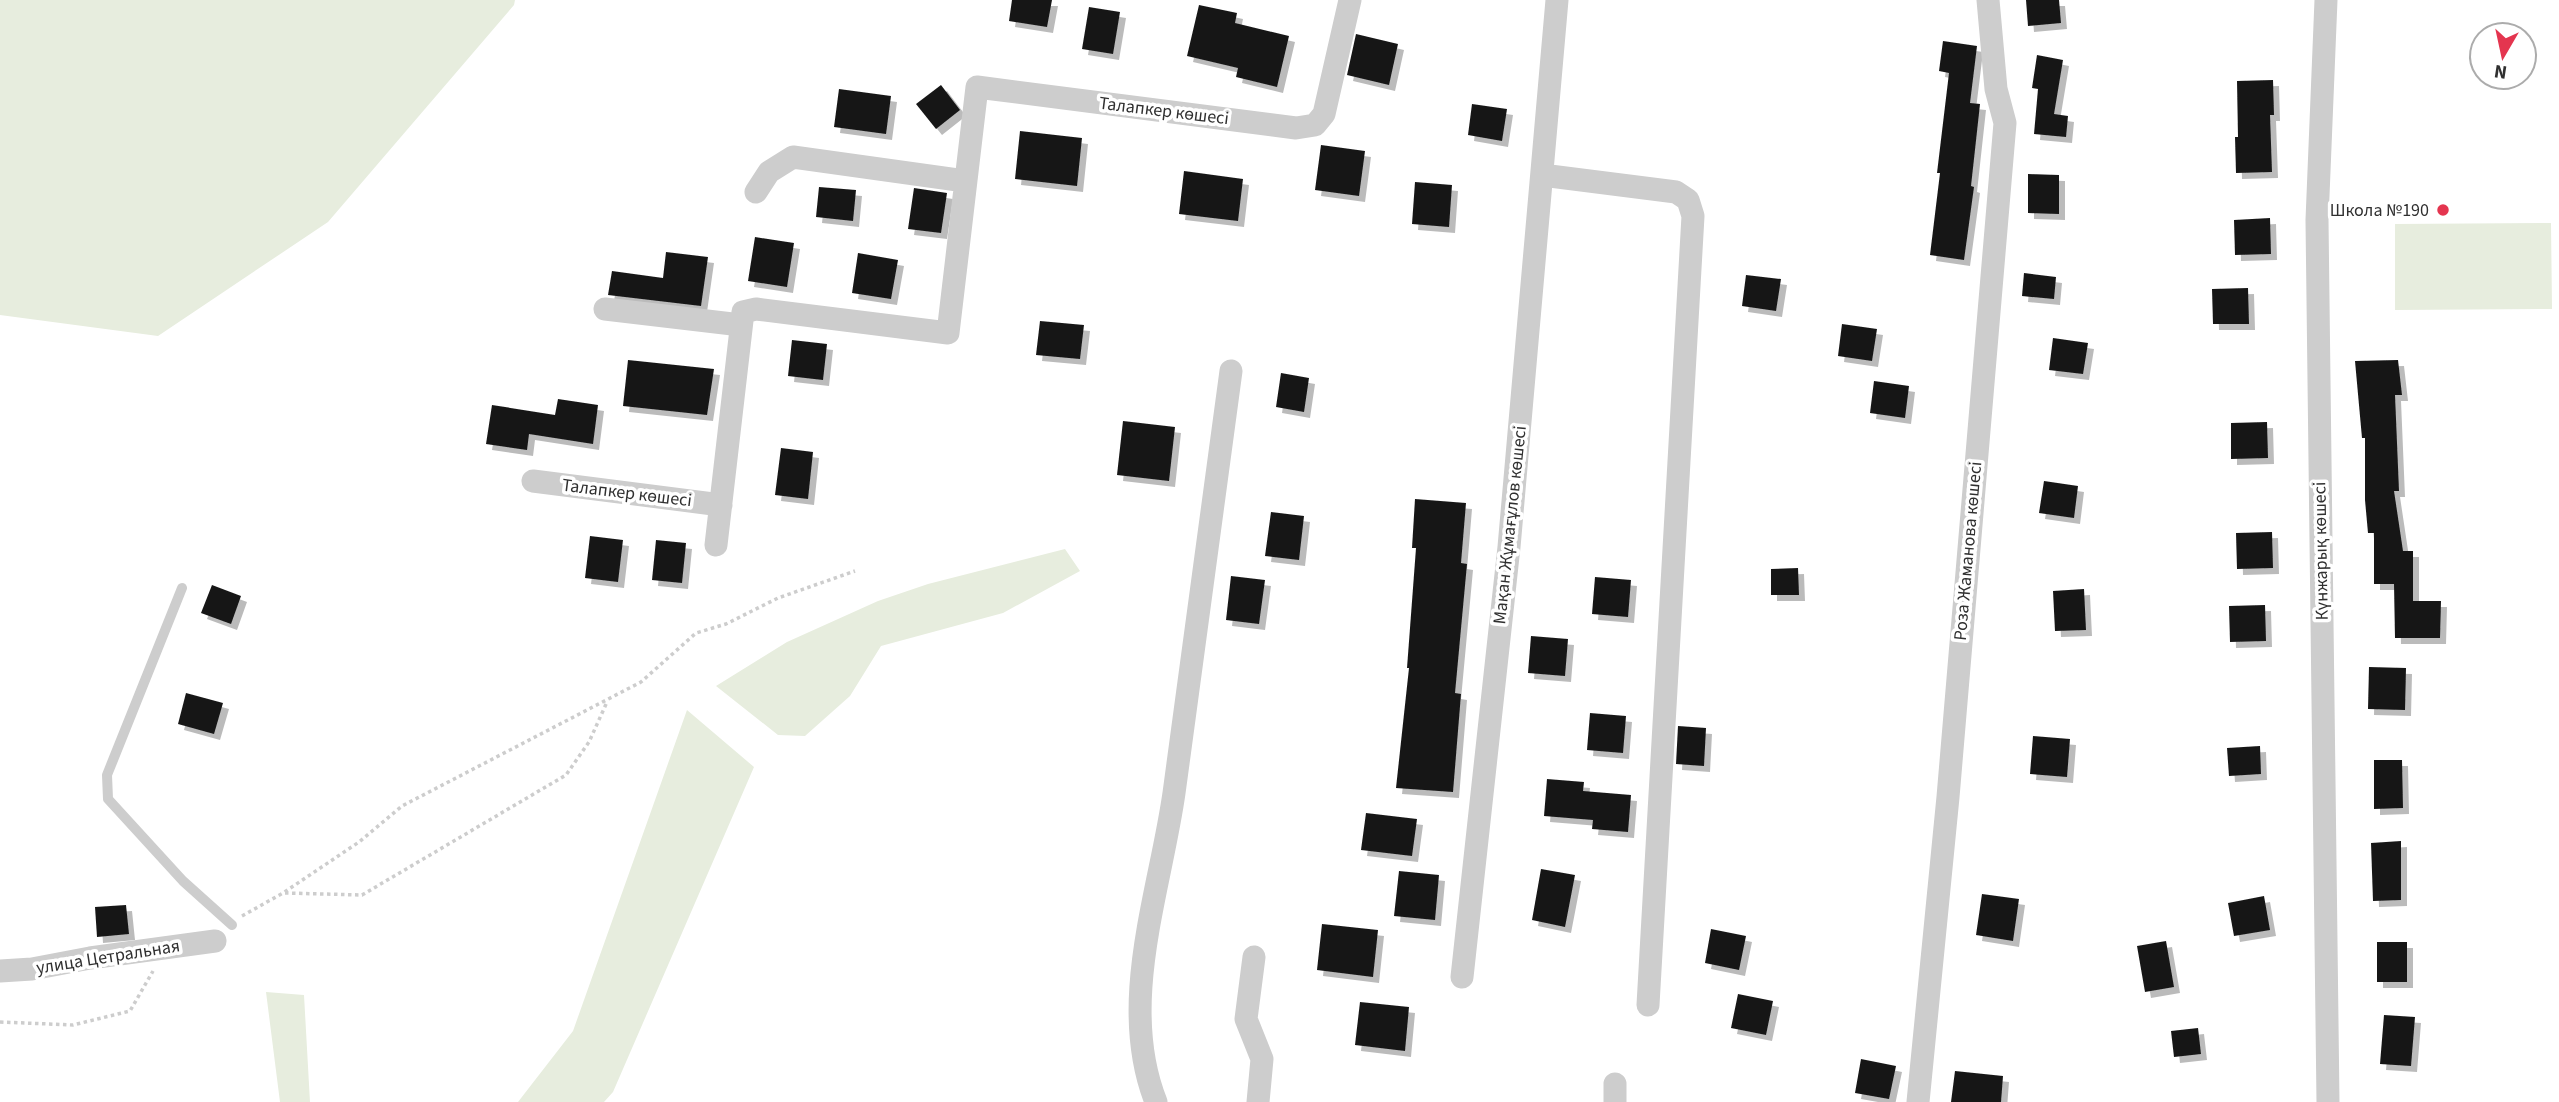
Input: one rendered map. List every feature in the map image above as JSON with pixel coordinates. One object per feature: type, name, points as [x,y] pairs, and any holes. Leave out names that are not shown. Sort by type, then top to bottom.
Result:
[{"type":"street","name":"Талапкер көшесі","points":[[741,326],[743,312],[756,309],[948,333],[977,87],[1296,128],[1315,125],[1324,114],[1350,0]]},
{"type":"street","name":"Мақан Жұмағұлов көшесі","points":[[1462,977],[1509,547],[1557,0]]},
{"type":"street","name":"Роза Жаманова көшесі","points":[[1918,1102],[1948,797],[2004,122],[1996,89],[1988,0]]},
{"type":"street","name":"Күнжарық көшесі","points":[[2326,0],[2317,220],[2329,1102]]},
{"type":"street","points":[[756,192],[769,172],[793,157],[965,181]]},
{"type":"street","points":[[1542,175],[1676,192],[1688,201],[1693,216],[1648,1005]]},
{"type":"street","points":[[605,309],[741,326],[716,545]]},
{"type":"street","points":[[1156,1102],[1141,1042],[1142,967],[1151,905],[1171,812],[1231,371]]},
{"type":"street","name":"Талапкер көшесі","points":[[533,481],[721,505]]},
{"type":"street","name":"улица Цетральная","points":[[0,971],[32,969],[90,958],[215,941]]},
{"type":"street","points":[[1254,957],[1246,1019],[1262,1059],[1258,1102]]},
{"type":"lane","points":[[182,588],[107,775],[108,799],[183,881],[232,925]]},
{"type":"path","points":[[232,925],[244,914],[283,893],[359,842],[402,806],[641,682],[696,633],[726,624],[778,598],[855,571]]},
{"type":"path","points":[[283,893],[362,895],[566,775],[589,742],[608,699]]},
{"type":"path","points":[[0,1023],[73,1025],[130,1011],[151,972],[162,965]]},
{"type":"green space","points":[[0,0],[515,0],[514,5],[328,222],[158,336],[0,315]]},
{"type":"green space","points":[[2551,223],[2552,309],[2395,310],[2395,224]]},
{"type":"green space","points":[[1065,549],[1080,571],[1003,613],[881,646],[850,696],[805,736],[778,735],[716,686],[787,642],[878,601],[928,584]]},
{"type":"green space","points":[[687,710],[754,767],[613,1092],[604,1102],[518,1102],[573,1031]]},
{"type":"green space","points":[[266,992],[304,995],[310,1102],[280,1102]]},
{"type":"building","points":[[1012,0],[1052,0],[1047,27],[1009,21]]},
{"type":"building","points":[[2026,0],[2059,0],[2061,23],[2028,26]]},
{"type":"building","points":[[1199,5],[1237,13],[1235,23],[1289,36],[1277,87],[1236,77],[1238,68],[1187,56]]},
{"type":"building","points":[[1089,7],[1120,12],[1113,54],[1082,49]]},
{"type":"building","points":[[1356,34],[1398,44],[1389,85],[1347,75]]},
{"type":"building","points":[[1943,41],[1977,46],[1970,103],[1980,104],[1971,186],[1974,187],[1964,260],[1930,255],[1949,73],[1939,71]]},
{"type":"building","points":[[2037,55],[2063,60],[2054,114],[2068,116],[2066,137],[2034,134],[2038,89],[2032,88]]},
{"type":"building","points":[[2273,80],[2274,115],[2270,115],[2272,172],[2236,173],[2237,81]]},
{"type":"building","points":[[941,85],[960,110],[936,129],[916,104]]},
{"type":"building","points":[[839,89],[891,96],[886,134],[834,127]]},
{"type":"building","points":[[1472,104],[1507,109],[1502,141],[1468,135]]},
{"type":"building","points":[[1020,131],[1082,138],[1077,186],[1015,179]]},
{"type":"building","points":[[1321,145],[1365,151],[1359,196],[1315,190]]},
{"type":"building","points":[[1184,171],[1243,179],[1238,221],[1179,214]]},
{"type":"building","points":[[2028,174],[2059,175],[2059,214],[2028,213]]},
{"type":"building","points":[[1415,182],[1452,185],[1449,227],[1412,224]]},
{"type":"building","points":[[819,187],[856,190],[853,221],[816,217]]},
{"type":"building","points":[[914,188],[947,193],[941,233],[908,229]]},
{"type":"building","points":[[2270,218],[2271,254],[2235,255],[2234,220]]},
{"type":"building","points":[[755,237],[794,243],[787,287],[748,281]]},
{"type":"building","points":[[666,252],[708,257],[701,306],[608,295],[612,271],[663,278]]},
{"type":"building","points":[[858,253],[898,260],[891,299],[852,293]]},
{"type":"building","points":[[2024,273],[2056,277],[2054,299],[2022,296]]},
{"type":"building","points":[[1746,275],[1781,279],[1776,311],[1742,306]]},
{"type":"building","points":[[2248,288],[2249,324],[2213,324],[2212,289]]},
{"type":"building","points":[[1040,321],[1084,325],[1080,359],[1036,355]]},
{"type":"building","points":[[1842,324],[1877,329],[1872,361],[1838,356]]},
{"type":"building","points":[[2053,338],[2088,343],[2083,374],[2049,370]]},
{"type":"building","points":[[792,340],[827,344],[823,380],[788,376]]},
{"type":"building","points":[[628,360],[714,369],[707,415],[623,406]]},
{"type":"building","points":[[2398,360],[2402,395],[2395,395],[2399,491],[2394,491],[2403,551],[2413,551],[2413,601],[2441,601],[2440,638],[2395,638],[2394,584],[2374,584],[2374,533],[2368,533],[2365,438],[2362,438],[2355,361]]},
{"type":"building","points":[[1281,373],[1309,378],[1304,412],[1276,407]]},
{"type":"building","points":[[1874,381],[1909,386],[1905,418],[1870,413]]},
{"type":"building","points":[[558,399],[598,405],[593,444],[529,434],[527,450],[486,444],[492,405],[555,415]]},
{"type":"building","points":[[1123,421],[1175,427],[1169,481],[1117,475]]},
{"type":"building","points":[[2267,422],[2268,458],[2231,459],[2231,423]]},
{"type":"building","points":[[781,448],[813,452],[808,499],[775,495]]},
{"type":"building","points":[[2044,481],[2078,486],[2074,518],[2039,513]]},
{"type":"building","points":[[1415,499],[1466,503],[1461,563],[1467,564],[1455,693],[1461,694],[1453,792],[1396,788],[1409,668],[1416,548],[1412,548]]},
{"type":"building","points":[[1271,512],[1304,516],[1299,560],[1265,556]]},
{"type":"building","points":[[2272,532],[2273,568],[2237,569],[2236,533]]},
{"type":"building","points":[[590,536],[623,540],[618,582],[585,578]]},
{"type":"building","points":[[656,540],[686,543],[682,583],[652,580]]},
{"type":"building","points":[[1798,568],[1799,595],[1771,595],[1771,569]]},
{"type":"building","points":[[1231,576],[1265,580],[1259,624],[1226,620]]},
{"type":"building","points":[[1595,577],[1631,580],[1628,617],[1592,614]]},
{"type":"building","points":[[212,585],[241,596],[231,624],[201,613]]},
{"type":"building","points":[[2084,589],[2086,630],[2055,631],[2053,591]]},
{"type":"building","points":[[2265,605],[2266,641],[2230,642],[2229,606]]},
{"type":"building","points":[[1531,636],[1568,639],[1565,676],[1528,673]]},
{"type":"building","points":[[2369,667],[2406,668],[2405,710],[2368,709]]},
{"type":"building","points":[[186,693],[223,703],[214,734],[178,724]]},
{"type":"building","points":[[1590,713],[1626,716],[1623,753],[1587,750]]},
{"type":"building","points":[[1678,726],[1706,728],[1704,766],[1676,764]]},
{"type":"building","points":[[2033,736],[2070,739],[2067,777],[2030,774]]},
{"type":"building","points":[[2260,746],[2261,774],[2229,776],[2227,748]]},
{"type":"building","points":[[2374,760],[2402,760],[2403,808],[2374,809]]},
{"type":"building","points":[[1547,779],[1584,782],[1583,791],[1631,795],[1628,832],[1592,829],[1593,820],[1544,816]]},
{"type":"building","points":[[1366,813],[1417,819],[1412,856],[1361,850]]},
{"type":"building","points":[[2401,841],[2401,900],[2373,901],[2371,843]]},
{"type":"building","points":[[1541,869],[1575,875],[1565,927],[1532,920]]},
{"type":"building","points":[[1399,871],[1439,875],[1435,920],[1394,916]]},
{"type":"building","points":[[1982,894],[2019,899],[2013,941],[1976,935]]},
{"type":"building","points":[[2264,896],[2270,930],[2234,936],[2228,903]]},
{"type":"building","points":[[126,905],[129,934],[97,937],[95,907]]},
{"type":"building","points":[[1322,924],[1378,930],[1373,977],[1317,970]]},
{"type":"building","points":[[1711,929],[1746,936],[1739,970],[1705,963]]},
{"type":"building","points":[[2166,941],[2174,987],[2145,992],[2137,946]]},
{"type":"building","points":[[2377,942],[2407,942],[2407,982],[2377,982]]},
{"type":"building","points":[[1738,994],[1773,1001],[1766,1035],[1731,1028]]},
{"type":"building","points":[[1360,1002],[1409,1007],[1405,1051],[1355,1045]]},
{"type":"building","points":[[2384,1015],[2415,1017],[2411,1066],[2380,1064]]},
{"type":"building","points":[[2198,1028],[2201,1054],[2174,1057],[2171,1031]]},
{"type":"building","points":[[1861,1059],[1896,1066],[1889,1099],[1855,1093]]},
{"type":"building","points":[[1955,1071],[2003,1076],[2001,1102],[1951,1102]]},
{"type":"place","name":"Школа №190","points":[[2443,210]]}]
